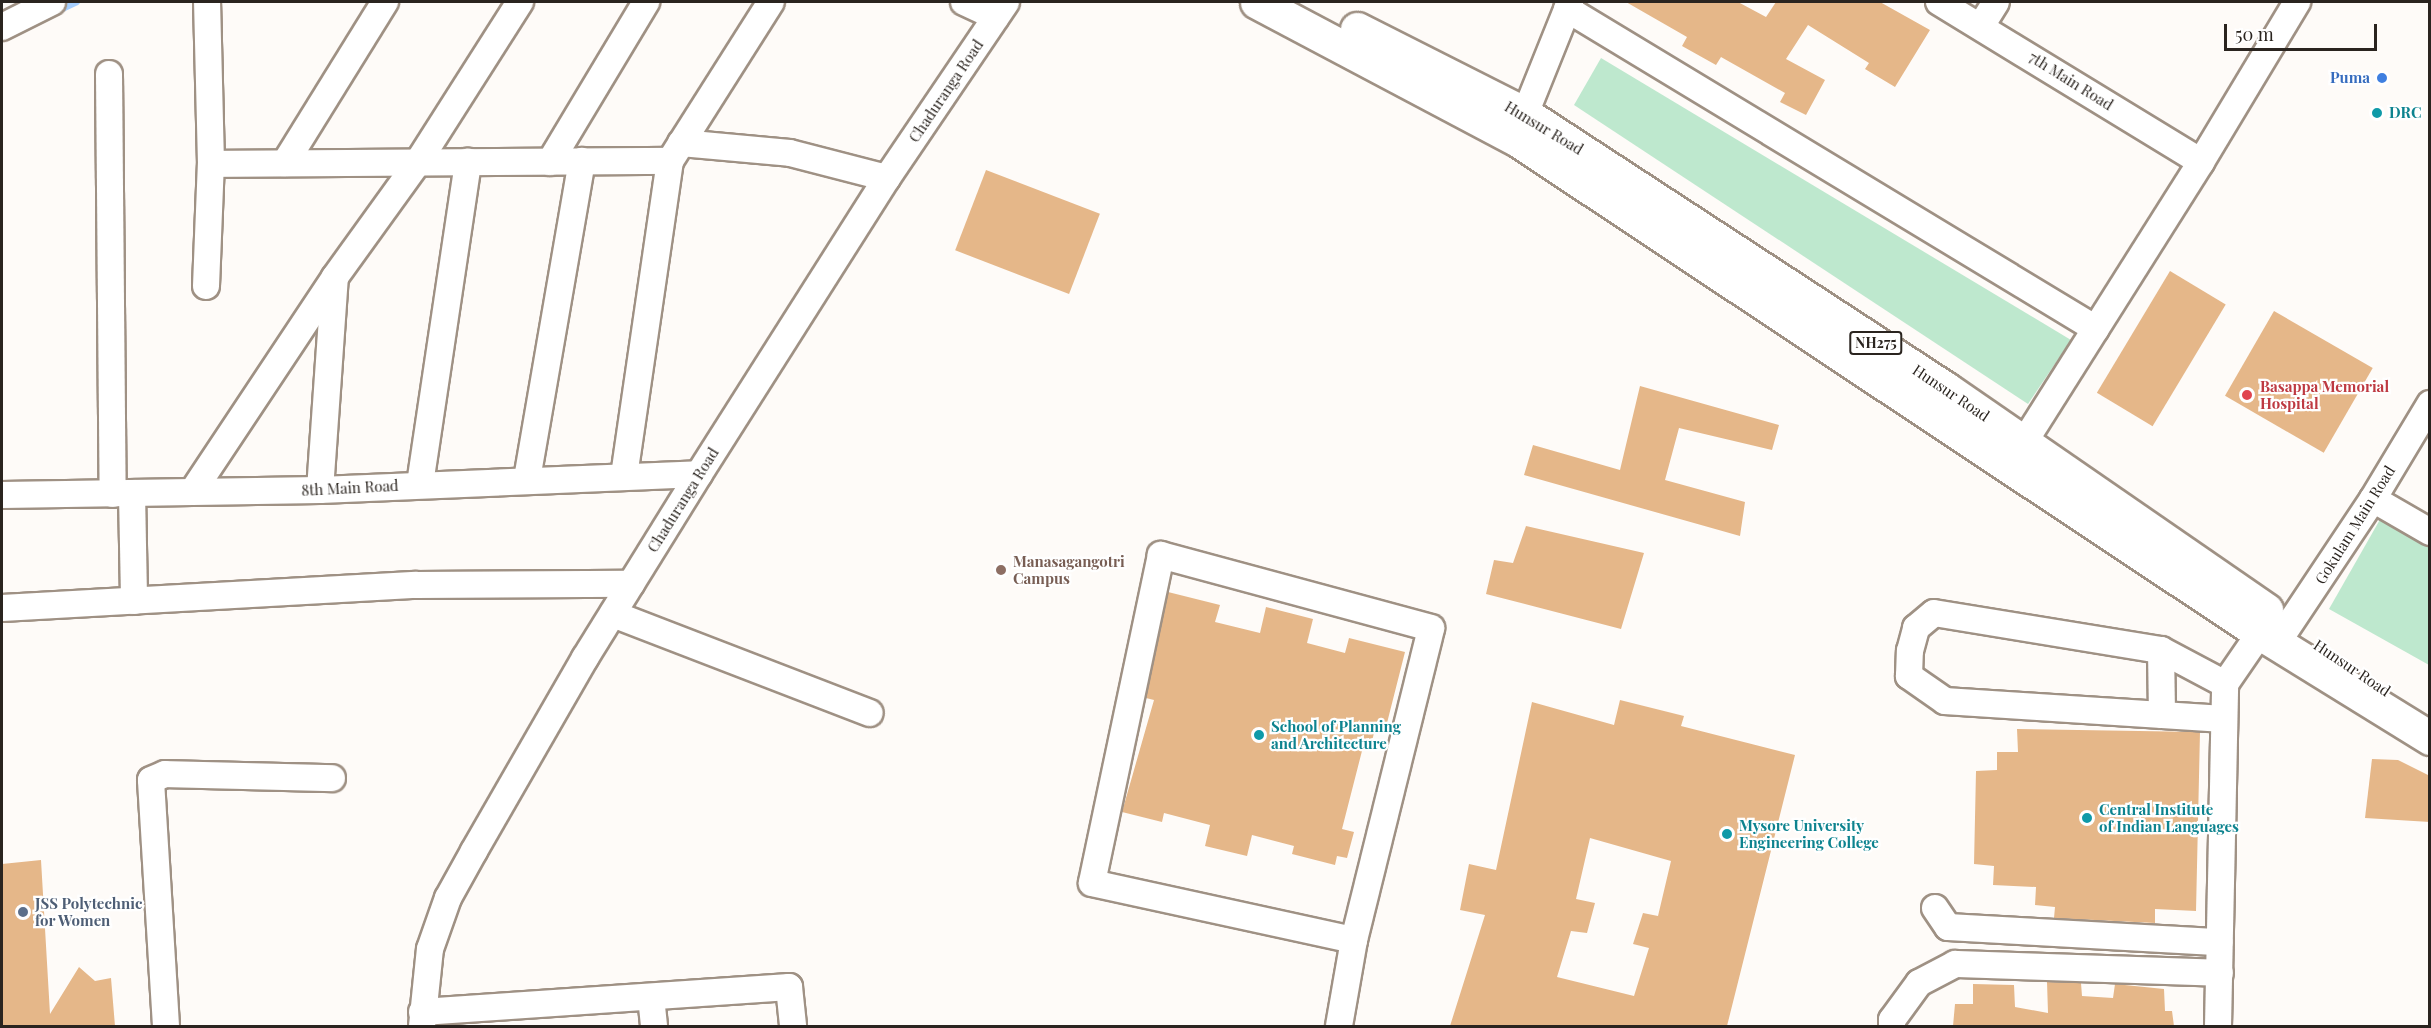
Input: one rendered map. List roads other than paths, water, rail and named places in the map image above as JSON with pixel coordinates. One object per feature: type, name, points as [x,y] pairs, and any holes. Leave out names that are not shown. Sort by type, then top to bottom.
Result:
[{"type":"main road","points":[[1257,2],[1518,140],[2017,454]]},
{"type":"main road","name":"Hunsur Road","points":[[1302,2],[1525,114],[2276,634],[2430,719]]},
{"type":"main road","points":[[2276,634],[2430,738]]},
{"type":"street","points":[[2,27],[52,2]]},
{"type":"street","points":[[206,286],[211,164],[207,2]]},
{"type":"street","points":[[285,163],[385,2]]},
{"type":"street","points":[[193,491],[335,277],[418,162],[520,2]]},
{"type":"street","points":[[550,162],[646,2]]},
{"type":"street","points":[[624,476],[676,152],[771,2]]},
{"type":"street","points":[[964,2],[1001,9]]},
{"type":"street","name":"7th Main Road","points":[[1939,2],[2201,162]]},
{"type":"street","points":[[1981,26],[1996,2]]},
{"type":"street","points":[[2017,454],[2201,162],[2297,2]]},
{"type":"street","points":[[1525,114],[1569,5],[2096,329]]},
{"type":"street","name":"Chaduranga Road","points":[[422,1019],[430,949],[448,898],[613,614],[699,474],[887,178],[1001,9]]},
{"type":"street","points":[[109,74],[123,494],[134,601]]},
{"type":"street","points":[[211,164],[550,162],[676,152],[790,153],[887,178]]},
{"type":"street","points":[[527,479],[582,161]]},
{"type":"street","points":[[420,484],[468,162]]},
{"type":"street","points":[[320,490],[335,277]]},
{"type":"street","name":"Gokulam Main Road","points":[[2225,684],[2276,634],[2373,499],[2430,404]]},
{"type":"street","name":"8th Main Road","points":[[2,495],[320,490],[527,479],[699,474]]},
{"type":"street","points":[[2373,499],[2430,532]]},
{"type":"street","points":[[1339,1026],[1354,940],[1431,628],[1161,555],[1092,883],[1354,940]]},
{"type":"street","points":[[2,608],[416,585],[632,584]]},
{"type":"street","points":[[2218,1026],[2225,684],[2161,650],[1934,613],[1916,628],[1910,651],[1909,676],[1945,701],[2224,719]]},
{"type":"street","points":[[613,614],[870,713]]},
{"type":"street","points":[[2161,650],[2162,715]]},
{"type":"street","points":[[166,1026],[151,780],[165,774],[332,778]]},
{"type":"street","points":[[1935,908],[1948,927],[2220,942]]},
{"type":"street","points":[[1892,1026],[1892,1020],[1919,983],[1955,964],[2220,973]]},
{"type":"street","points":[[422,1019],[651,996],[789,987],[793,1026]]},
{"type":"street","points":[[651,996],[654,1026]]},
{"type":"waterway","points":[[56,12],[77,2]]},
{"type":"place","name":"Puma","points":[[2382,78]]},
{"type":"place","name":"DRC","points":[[2377,113]]},
{"type":"place","name":"Basappa Memorial Hospital","points":[[2247,395]]},
{"type":"place","name":"Manasagangotri Campus","points":[[1001,570]]},
{"type":"place","name":"School of Planning and Architecture","points":[[1259,735]]},
{"type":"place","name":"Central Institute of Indian Languages","points":[[2087,818]]},
{"type":"place","name":"Mysore University Engineering College","points":[[1727,834]]},
{"type":"place","name":"JSS Polytechnic for Women","points":[[23,912]]}]
